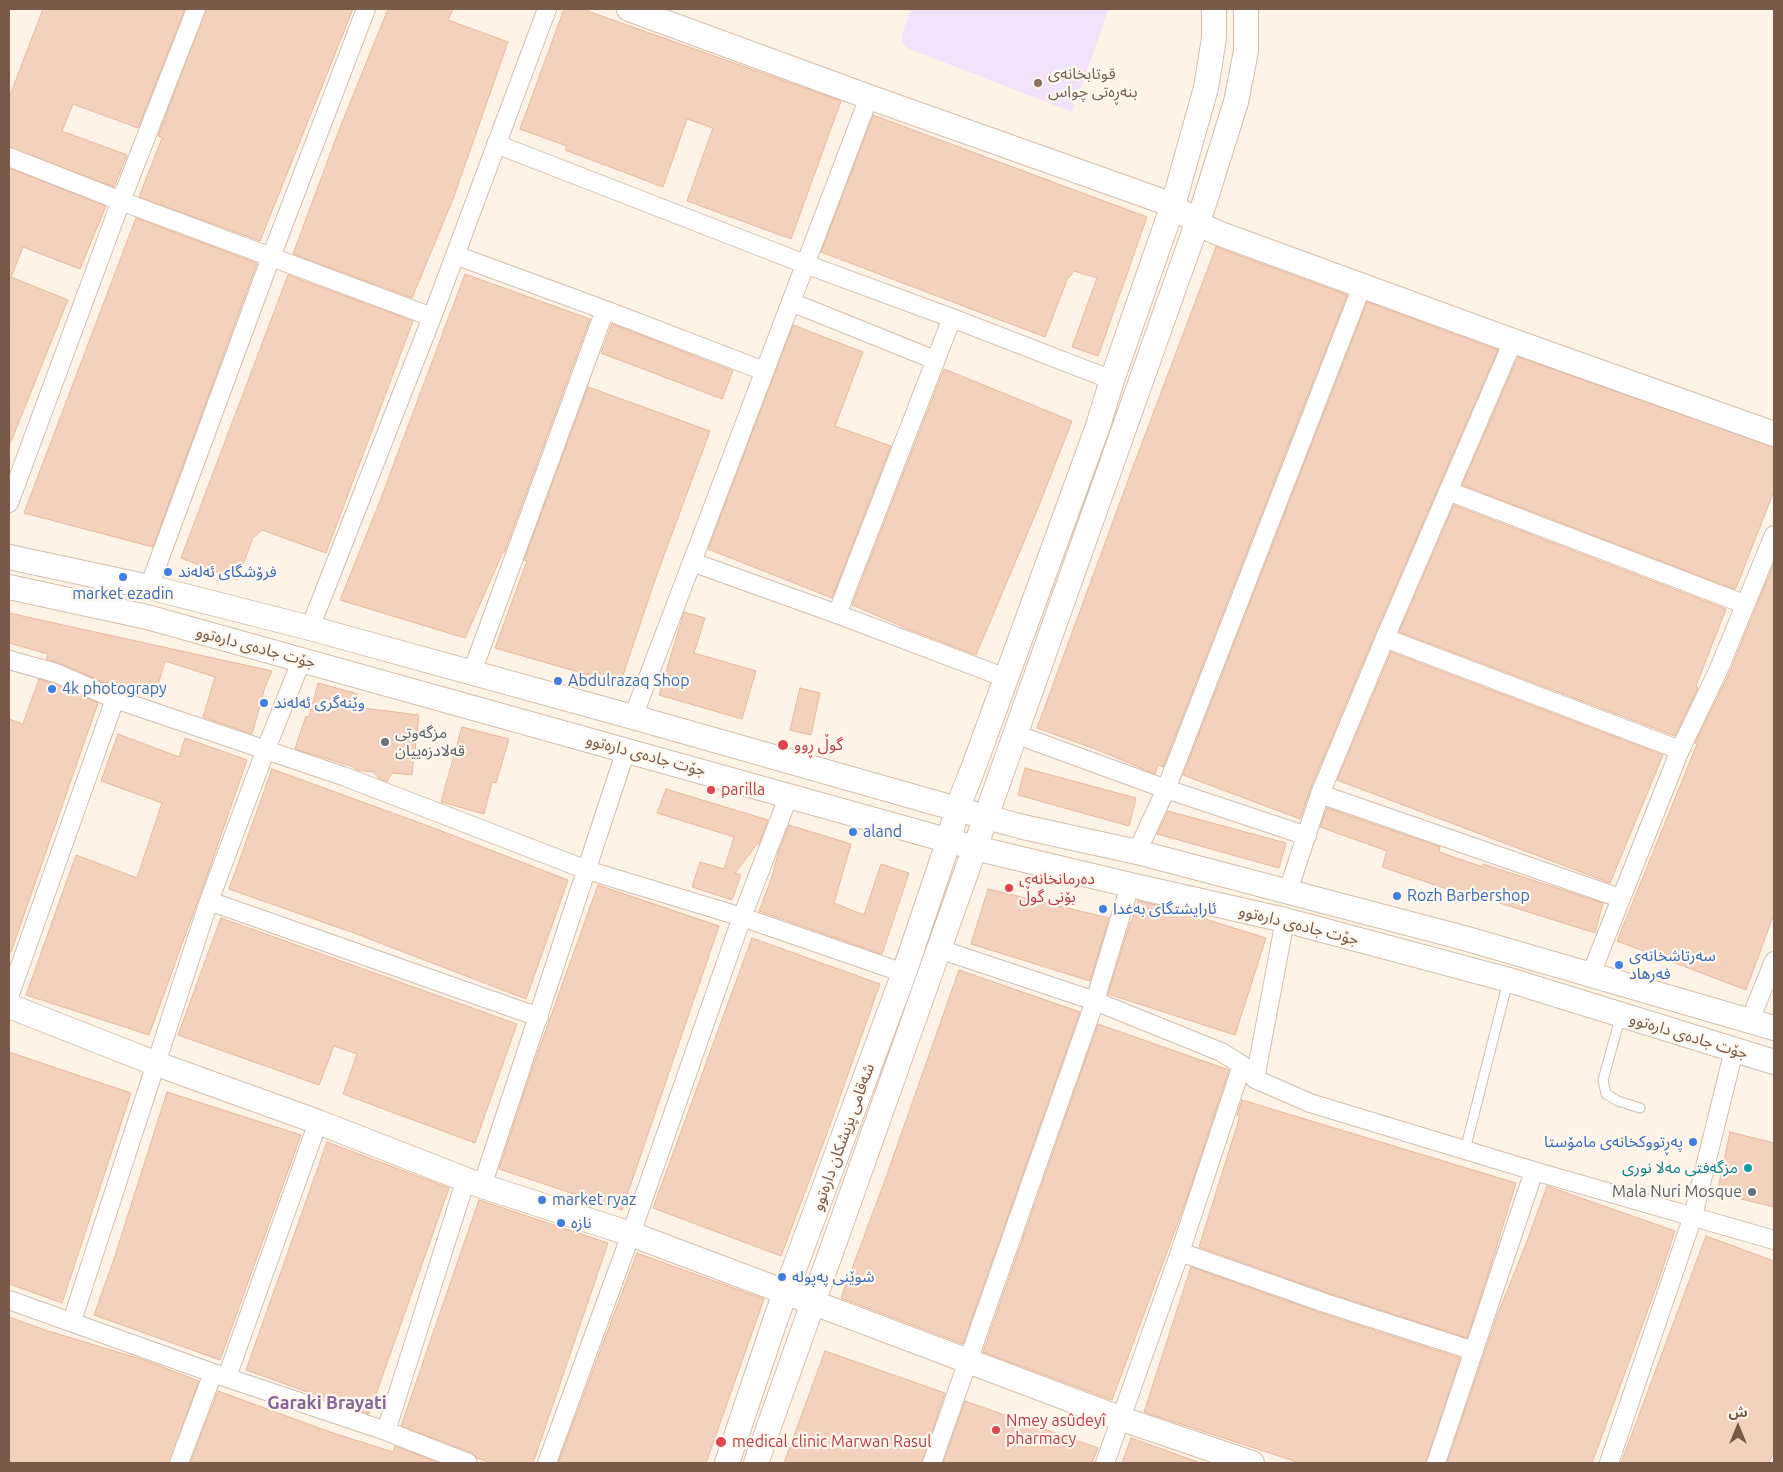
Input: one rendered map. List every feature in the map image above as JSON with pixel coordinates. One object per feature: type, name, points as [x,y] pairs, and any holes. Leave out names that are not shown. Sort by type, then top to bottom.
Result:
[{"type":"main road","points":[[629,9],[1173,205],[1197,223],[1218,233],[1774,434]]},
{"type":"main road","name":"شەقامی پزیشکان دارەتوو","points":[[727,1463],[786,1292],[904,973],[949,840],[957,809],[1098,426],[1112,380],[1173,205],[1206,88],[1214,38],[1214,9]]},
{"type":"main road","name":"شەقامی پزیشکان دارەتوو","points":[[756,1463],[1197,223],[1236,102],[1246,51],[1246,9]]},
{"type":"main road","name":"جۆت جادەی دارەتوو","points":[[9,557],[149,587],[310,628],[986,817],[1137,852],[1464,938],[1774,1028]]},
{"type":"main road","name":"جۆت جادەی دارەتوو","points":[[9,587],[146,617],[302,659],[975,848],[1285,920],[1508,980],[1774,1062]]},
{"type":"main road","points":[[9,1006],[157,1064],[318,1122],[474,1182],[630,1234],[1122,1419],[1252,1463]]},
{"type":"street","points":[[9,503],[121,201],[196,9]]},
{"type":"street","points":[[149,587],[271,257],[366,9]]},
{"type":"street","points":[[310,628],[432,317],[547,9]]},
{"type":"street","points":[[633,717],[869,97]]},
{"type":"street","points":[[496,144],[805,264],[1112,380]]},
{"type":"street","points":[[9,157],[121,201],[432,317]]},
{"type":"street","points":[[455,255],[764,371]]},
{"type":"street","points":[[1137,852],[1166,789],[1362,286]]},
{"type":"street","points":[[791,302],[935,360]]},
{"type":"street","points":[[472,672],[605,310]]},
{"type":"street","points":[[837,614],[952,318]]},
{"type":"street","points":[[1288,891],[1320,794],[1513,341]]},
{"type":"street","points":[[1448,491],[1744,604]]},
{"type":"street","points":[[1591,974],[1680,750],[1718,670],[1774,535]]},
{"type":"street","points":[[692,562],[1006,678]]},
{"type":"street","points":[[1385,638],[1680,750]]},
{"type":"street","points":[[72,1321],[209,901],[302,659]]},
{"type":"street","points":[[9,660],[56,673],[115,699],[343,776],[587,870],[742,917],[904,973]]},
{"type":"street","points":[[9,997],[115,699]]},
{"type":"street","points":[[1016,734],[1166,789],[1306,836]]},
{"type":"street","points":[[386,1431],[474,1182],[539,1017],[626,750]]},
{"type":"street","points":[[1320,794],[1620,898]]},
{"type":"street","points":[[547,1463],[742,917],[789,795]]},
{"type":"street","points":[[932,1463],[1095,1001],[1130,885]]},
{"type":"street","points":[[209,901],[539,1017]]},
{"type":"street","points":[[1255,1079],[1285,920]]},
{"type":"street","points":[[939,949],[1095,1001],[1222,1052],[1242,1065],[1255,1079],[1310,1103],[1774,1240]]},
{"type":"street","points":[[1750,1020],[1774,961]]},
{"type":"street","points":[[1609,1463],[1693,1216],[1734,1050]]},
{"type":"street","points":[[1106,1463],[1180,1252],[1242,1065]]},
{"type":"street","points":[[179,1463],[220,1375],[318,1122]]},
{"type":"street","points":[[1436,1463],[1534,1170]]},
{"type":"street","points":[[1180,1252],[1328,1304],[1474,1351]]},
{"type":"street","points":[[9,1300],[220,1375],[386,1431],[468,1463]]},
{"type":"lane","points":[[1465,1150],[1508,980]]},
{"type":"lane","points":[[1621,1015],[1603,1080],[1604,1087],[1606,1094],[1618,1101],[1640,1108]]},
{"type":"shaded area","name":"قوتابخانەی بنەڕەتی چواس","points":[[911,9],[1109,9],[1072,112],[907,48],[903,44],[902,34]]},
{"type":"building","points":[[43,9],[185,9],[138,128],[73,104],[62,131],[127,155],[114,187],[9,147],[9,98]]},
{"type":"building","points":[[206,9],[353,9],[260,241],[139,197],[162,138],[158,136]]},
{"type":"building","points":[[388,9],[453,9],[448,20],[508,42],[453,199],[412,298],[293,254],[341,125]]},
{"type":"building","points":[[564,9],[582,9],[841,101],[791,239],[687,201],[713,128],[687,119],[663,187],[565,150],[567,146],[520,129]]},
{"type":"building","points":[[873,115],[1147,217],[1098,356],[1072,347],[1097,278],[1074,271],[1067,280],[1045,337],[821,252]]},
{"type":"building","points":[[9,168],[106,206],[80,269],[23,247],[11,277],[68,300],[10,444]]},
{"type":"building","points":[[136,218],[257,263],[153,547],[24,513]]},
{"type":"building","points":[[1216,247],[1347,295],[1163,767],[1158,765],[1155,774],[1098,750],[1037,728]]},
{"type":"building","points":[[465,274],[590,319],[504,553],[465,638],[340,600],[378,506]]},
{"type":"building","points":[[288,275],[413,321],[326,553],[262,530],[253,538],[237,580],[181,558]]},
{"type":"building","points":[[1367,302],[1498,350],[1375,634],[1310,790],[1300,819],[1183,775]]},
{"type":"building","points":[[612,324],[733,371],[722,399],[601,353]]},
{"type":"building","points":[[793,325],[863,352],[835,426],[891,446],[832,598],[708,549]]},
{"type":"building","points":[[1518,357],[1774,447],[1774,491],[1736,588],[1734,589],[1462,485]]},
{"type":"building","points":[[944,369],[1072,421],[1036,513],[976,655],[852,605]]},
{"type":"building","points":[[588,387],[710,431],[656,577],[620,684],[495,648],[527,561],[524,560]]},
{"type":"building","points":[[1454,505],[1726,609],[1696,686],[1698,688],[1675,736],[1399,632]]},
{"type":"building","points":[[1774,563],[1774,914],[1746,990],[1617,941],[1697,744],[1695,743],[1728,676]]},
{"type":"building","points":[[684,612],[705,618],[694,653],[756,671],[742,719],[659,695]]},
{"type":"building","points":[[9,613],[272,671],[265,687],[252,734],[203,717],[215,677],[165,661],[155,695],[105,683],[60,663],[46,659],[48,654],[9,643]]},
{"type":"building","points":[[1391,652],[1663,755],[1610,883],[1337,780]]},
{"type":"building","points":[[39,679],[98,703],[11,952],[9,952],[9,719],[23,724]]},
{"type":"building","points":[[318,683],[358,694],[354,707],[419,715],[412,775],[392,773],[387,782],[378,778],[374,772],[357,770],[351,766],[295,749],[306,716],[309,717]]},
{"type":"building","points":[[800,688],[820,693],[811,735],[790,730]]},
{"type":"building","points":[[462,727],[509,739],[496,783],[492,782],[484,814],[441,802]]},
{"type":"building","points":[[118,734],[179,757],[185,738],[247,760],[149,1035],[26,995],[76,855],[137,878],[162,803],[101,781]]},
{"type":"building","points":[[1025,768],[1136,798],[1129,826],[1018,795]]},
{"type":"building","points":[[272,769],[431,827],[568,880],[526,999],[354,933],[229,889]]},
{"type":"building","points":[[666,789],[768,820],[759,844],[757,844],[735,873],[741,875],[732,900],[692,887],[700,862],[724,869],[734,837],[657,813]]},
{"type":"building","points":[[1327,808],[1440,847],[1439,852],[1483,867],[1483,864],[1603,903],[1595,933],[1471,894],[1471,896],[1448,887],[1447,889],[1382,867],[1387,851],[1320,827]]},
{"type":"building","points":[[1168,811],[1286,843],[1279,868],[1157,834]]},
{"type":"building","points":[[789,825],[851,844],[834,903],[864,915],[881,864],[909,873],[882,954],[759,911]]},
{"type":"building","points":[[598,885],[719,926],[622,1210],[499,1169],[533,1066]]},
{"type":"building","points":[[988,889],[1109,918],[1090,981],[971,944]]},
{"type":"building","points":[[1138,901],[1170,908],[1266,938],[1235,1035],[1108,994]]},
{"type":"building","points":[[221,918],[517,1024],[475,1143],[343,1094],[357,1054],[334,1046],[319,1085],[178,1035]]},
{"type":"building","points":[[752,938],[880,984],[781,1256],[653,1208]]},
{"type":"building","points":[[959,970],[1080,1012],[963,1344],[841,1298],[884,1183]]},
{"type":"building","points":[[1098,1024],[1229,1070],[1187,1198],[1112,1400],[983,1352]]},
{"type":"building","points":[[9,1052],[131,1093],[62,1303],[9,1284]]},
{"type":"building","points":[[167,1092],[301,1135],[220,1360],[94,1315],[113,1262]]},
{"type":"building","points":[[1242,1100],[1516,1183],[1467,1338],[1331,1294],[1199,1247],[1240,1116],[1237,1115]]},
{"type":"building","name":"مزگەفتی مەلا نوری","points":[[1730,1132],[1774,1143],[1774,1207],[1717,1193]]},
{"type":"building","points":[[327,1142],[449,1188],[369,1414],[246,1370]]},
{"type":"building","points":[[1547,1186],[1675,1231],[1657,1285],[1592,1463],[1447,1463],[1497,1316]]},
{"type":"building","points":[[479,1200],[608,1243],[533,1463],[491,1463],[477,1458],[472,1453],[401,1426]]},
{"type":"building","points":[[1706,1236],[1774,1261],[1774,1449],[1769,1463],[1621,1463]]},
{"type":"building","points":[[637,1253],[764,1299],[706,1463],[558,1463]]},
{"type":"building","points":[[1191,1267],[1324,1314],[1460,1358],[1426,1463],[1300,1463],[1144,1412]]},
{"type":"building","points":[[9,1317],[144,1360],[199,1381],[169,1463],[9,1463]]},
{"type":"building","points":[[825,1351],[945,1393],[922,1463],[784,1463]]},
{"type":"building","points":[[218,1391],[330,1432],[393,1452],[395,1446],[439,1463],[190,1463]]},
{"type":"building","points":[[965,1401],[1098,1448],[1092,1463],[943,1463]]},
{"type":"building","points":[[1131,1438],[1198,1462],[1198,1463],[1122,1463]]},
{"type":"place","name":"قوتابخانەی بنەڕەتی چواس","points":[[1038,83]]},
{"type":"place","name":"فرۆشگای ئەلەند","points":[[168,572]]},
{"type":"place","name":"market ezadin","points":[[123,577]]},
{"type":"place","name":"Abdulrazaq Shop","points":[[558,681]]},
{"type":"place","name":"4k photograpy","points":[[52,689]]},
{"type":"place","name":"وێنەگری ئەلەند","points":[[264,703]]},
{"type":"place","name":"مزگەوتی قەلادزەییان","points":[[385,742]]},
{"type":"place","name":"گوڵ ڕوو","points":[[783,745]]},
{"type":"place","name":"parilla","points":[[711,790]]},
{"type":"place","name":"aland","points":[[853,832]]},
{"type":"place","name":"دەرمانخانەی بۆنی گوڵ","points":[[1009,888]]},
{"type":"place","name":"Rozh Barbershop","points":[[1397,896]]},
{"type":"place","name":"ئارایشتگای بەغدا","points":[[1103,909]]},
{"type":"place","name":"سەرتاشخانەی فەرهاد","points":[[1619,965]]},
{"type":"place","name":"پەڕتووکخانەی مامۆستا","points":[[1693,1142]]},
{"type":"place","name":"مزگەفتی مەلا نوری","points":[[1748,1168]]},
{"type":"place","name":"Mala Nuri Mosque","points":[[1752,1192]]},
{"type":"place","name":"market ryaz","points":[[542,1200]]},
{"type":"place","name":"نازە","points":[[561,1223]]},
{"type":"place","name":"شوێنی پەپولە","points":[[782,1277]]},
{"type":"place","name":"Nmey asûdeyî pharmacy","points":[[996,1430]]},
{"type":"place","name":"medical clinic Marwan Rasul","points":[[721,1442]]},
{"type":"district","name":"Garaki Brayati","points":[[327,1403]]}]
